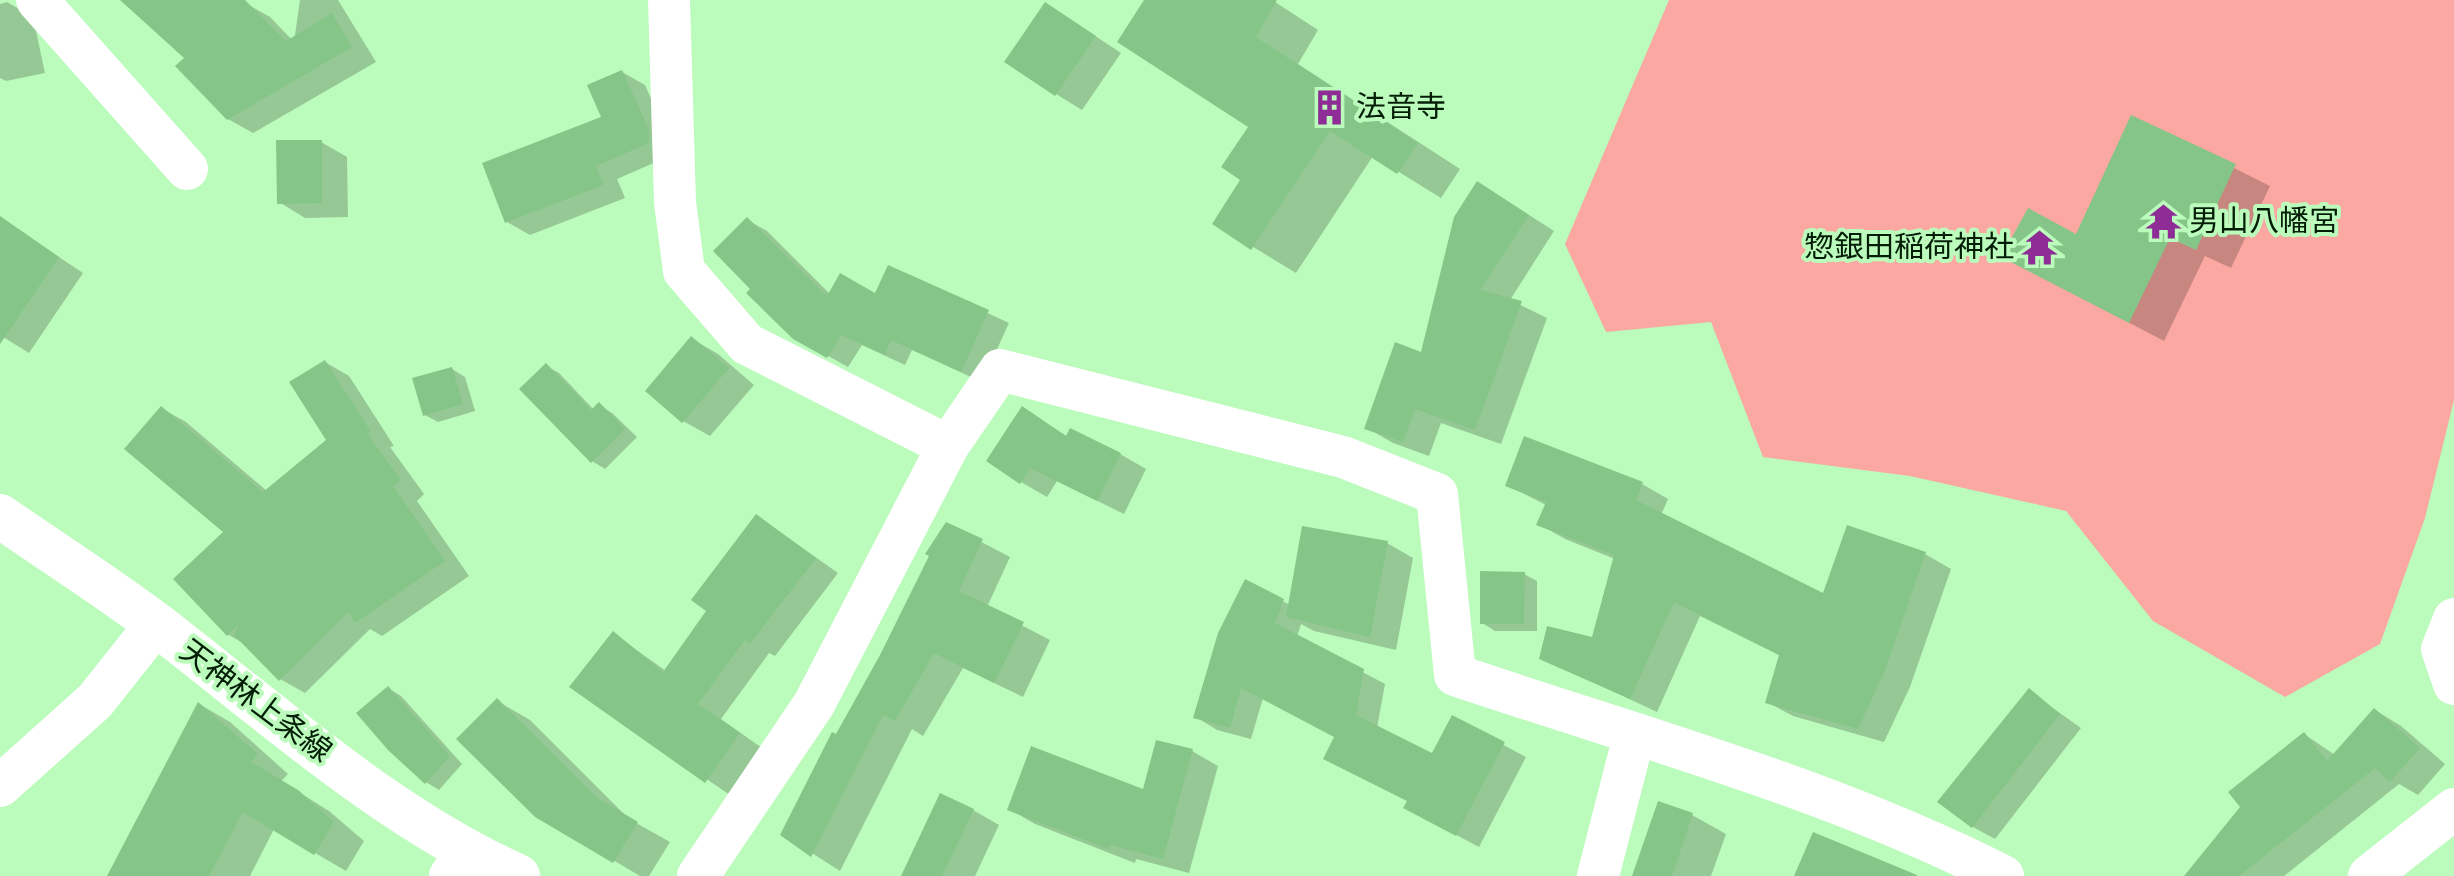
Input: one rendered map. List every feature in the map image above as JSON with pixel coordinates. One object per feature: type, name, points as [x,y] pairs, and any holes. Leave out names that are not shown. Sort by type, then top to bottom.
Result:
[{"type":"main road","name":"天神林上条線","points":[[0,516],[156,624],[458,864],[518,876]]},
{"type":"street","points":[[37,0],[187,169]]},
{"type":"street","points":[[669,0],[675,202],[684,271],[747,344],[948,446]]},
{"type":"street","points":[[698,876],[814,704],[948,446],[1000,370],[1343,457],[1437,494],[1455,675],[1824,797],[1945,846],[2003,876]]},
{"type":"street","points":[[2454,619],[2442,649],[2454,684]]},
{"type":"street","points":[[0,786],[95,701],[156,624]]},
{"type":"street","points":[[1598,876],[1634,736]]},
{"type":"street","points":[[2369,876],[2454,809]]},
{"type":"shaded area","points":[[1669,0],[2454,0],[2454,400],[2425,518],[2380,644],[2285,697],[2153,621],[2066,511],[1910,476],[1763,457],[1711,322],[1606,332],[1565,244]]},
{"type":"building","points":[[120,0],[245,0],[286,41],[332,13],[352,47],[227,120],[175,66],[184,58]]},
{"type":"building","name":"法音寺","points":[[1144,0],[1277,0],[1256,37],[1418,143],[1397,174],[1330,131],[1251,250],[1212,224],[1240,180],[1221,167],[1248,127],[1117,42]]},
{"type":"building","points":[[1045,2],[1096,36],[1055,96],[1004,62]]},
{"type":"building","points":[[622,70],[649,130],[649,143],[596,166],[603,185],[505,223],[482,163],[601,117],[587,85]]},
{"type":"building","name":"男山八幡宮","points":[[2131,115],[2236,164],[2196,250],[2170,238],[2129,323],[2001,257],[2028,208],[2076,234]]},
{"type":"building","points":[[276,140],[322,140],[322,203],[277,204]]},
{"type":"building","points":[[1477,181],[1529,215],[1480,290],[1522,301],[1475,430],[1415,409],[1403,442],[1364,429],[1395,342],[1421,352],[1454,217]]},
{"type":"building","points":[[0,216],[59,257],[0,344]]},
{"type":"building","points":[[747,217],[827,296],[840,273],[875,293],[888,265],[989,310],[961,372],[891,340],[885,355],[841,335],[827,358],[793,339],[746,293],[750,289],[713,251]]},
{"type":"building","points":[[691,336],[729,368],[682,423],[645,391]]},
{"type":"building","points":[[325,360],[371,432],[367,433],[401,480],[393,486],[445,561],[355,623],[348,612],[279,681],[234,635],[239,624],[227,636],[173,579],[223,532],[124,449],[161,406],[263,492],[326,440],[289,382]]},
{"type":"building","points":[[546,363],[591,410],[599,402],[625,429],[591,463],[519,389]]},
{"type":"building","points":[[452,367],[463,404],[423,416],[412,378]]},
{"type":"building","points":[[1022,406],[1066,436],[1070,428],[1121,453],[1097,501],[1030,468],[1020,484],[986,461]]},
{"type":"building","points":[[1524,436],[1643,482],[1636,500],[1823,593],[1847,525],[1926,552],[1885,670],[1858,729],[1765,703],[1779,655],[1674,602],[1630,699],[1539,659],[1547,626],[1592,637],[1614,555],[1536,525],[1546,502],[1505,486]]},
{"type":"building","points":[[756,514],[816,558],[750,644],[745,640],[698,704],[740,733],[705,783],[569,687],[613,631],[663,672],[706,611],[691,600]]},
{"type":"building","points":[[946,522],[983,539],[959,591],[1024,622],[994,683],[934,653],[895,721],[883,715],[811,857],[780,835],[832,732],[836,734],[880,655],[929,556],[925,554]]},
{"type":"building","points":[[1302,526],[1388,541],[1370,637],[1286,617]]},
{"type":"building","points":[[1480,571],[1525,572],[1524,624],[1480,624]]},
{"type":"building","points":[[1245,579],[1284,599],[1275,623],[1364,669],[1356,715],[1432,753],[1452,715],[1505,742],[1456,836],[1403,808],[1407,801],[1323,759],[1334,737],[1241,688],[1230,728],[1193,718],[1218,633]]},
{"type":"building","points":[[388,686],[450,756],[425,784],[388,750],[356,713]]},
{"type":"building","points":[[2029,688],[2060,714],[1972,828],[1937,802]]},
{"type":"building","points":[[497,698],[596,797],[638,822],[613,863],[535,817],[456,739]]},
{"type":"building","points":[[198,702],[258,754],[251,762],[298,790],[334,822],[314,855],[243,812],[209,876],[107,876]]},
{"type":"building","points":[[2374,708],[2420,748],[2390,782],[2375,768],[2239,876],[2184,876],[2240,807],[2228,792],[2304,732],[2327,761]]},
{"type":"building","points":[[1156,740],[1193,749],[1163,859],[1110,845],[1108,849],[1007,810],[1031,746],[1143,789]]},
{"type":"building","points":[[940,793],[974,809],[942,876],[901,876]]},
{"type":"building","points":[[1658,801],[1693,813],[1672,876],[1632,876]]},
{"type":"building","points":[[1813,832],[1917,875],[1917,876],[1794,876]]},
{"type":"place","name":"法音寺","points":[[1330,107]]},
{"type":"place","name":"男山八幡宮","points":[[2163,221]]},
{"type":"place","name":"惣銀田稲荷神社","points":[[2040,247]]}]
